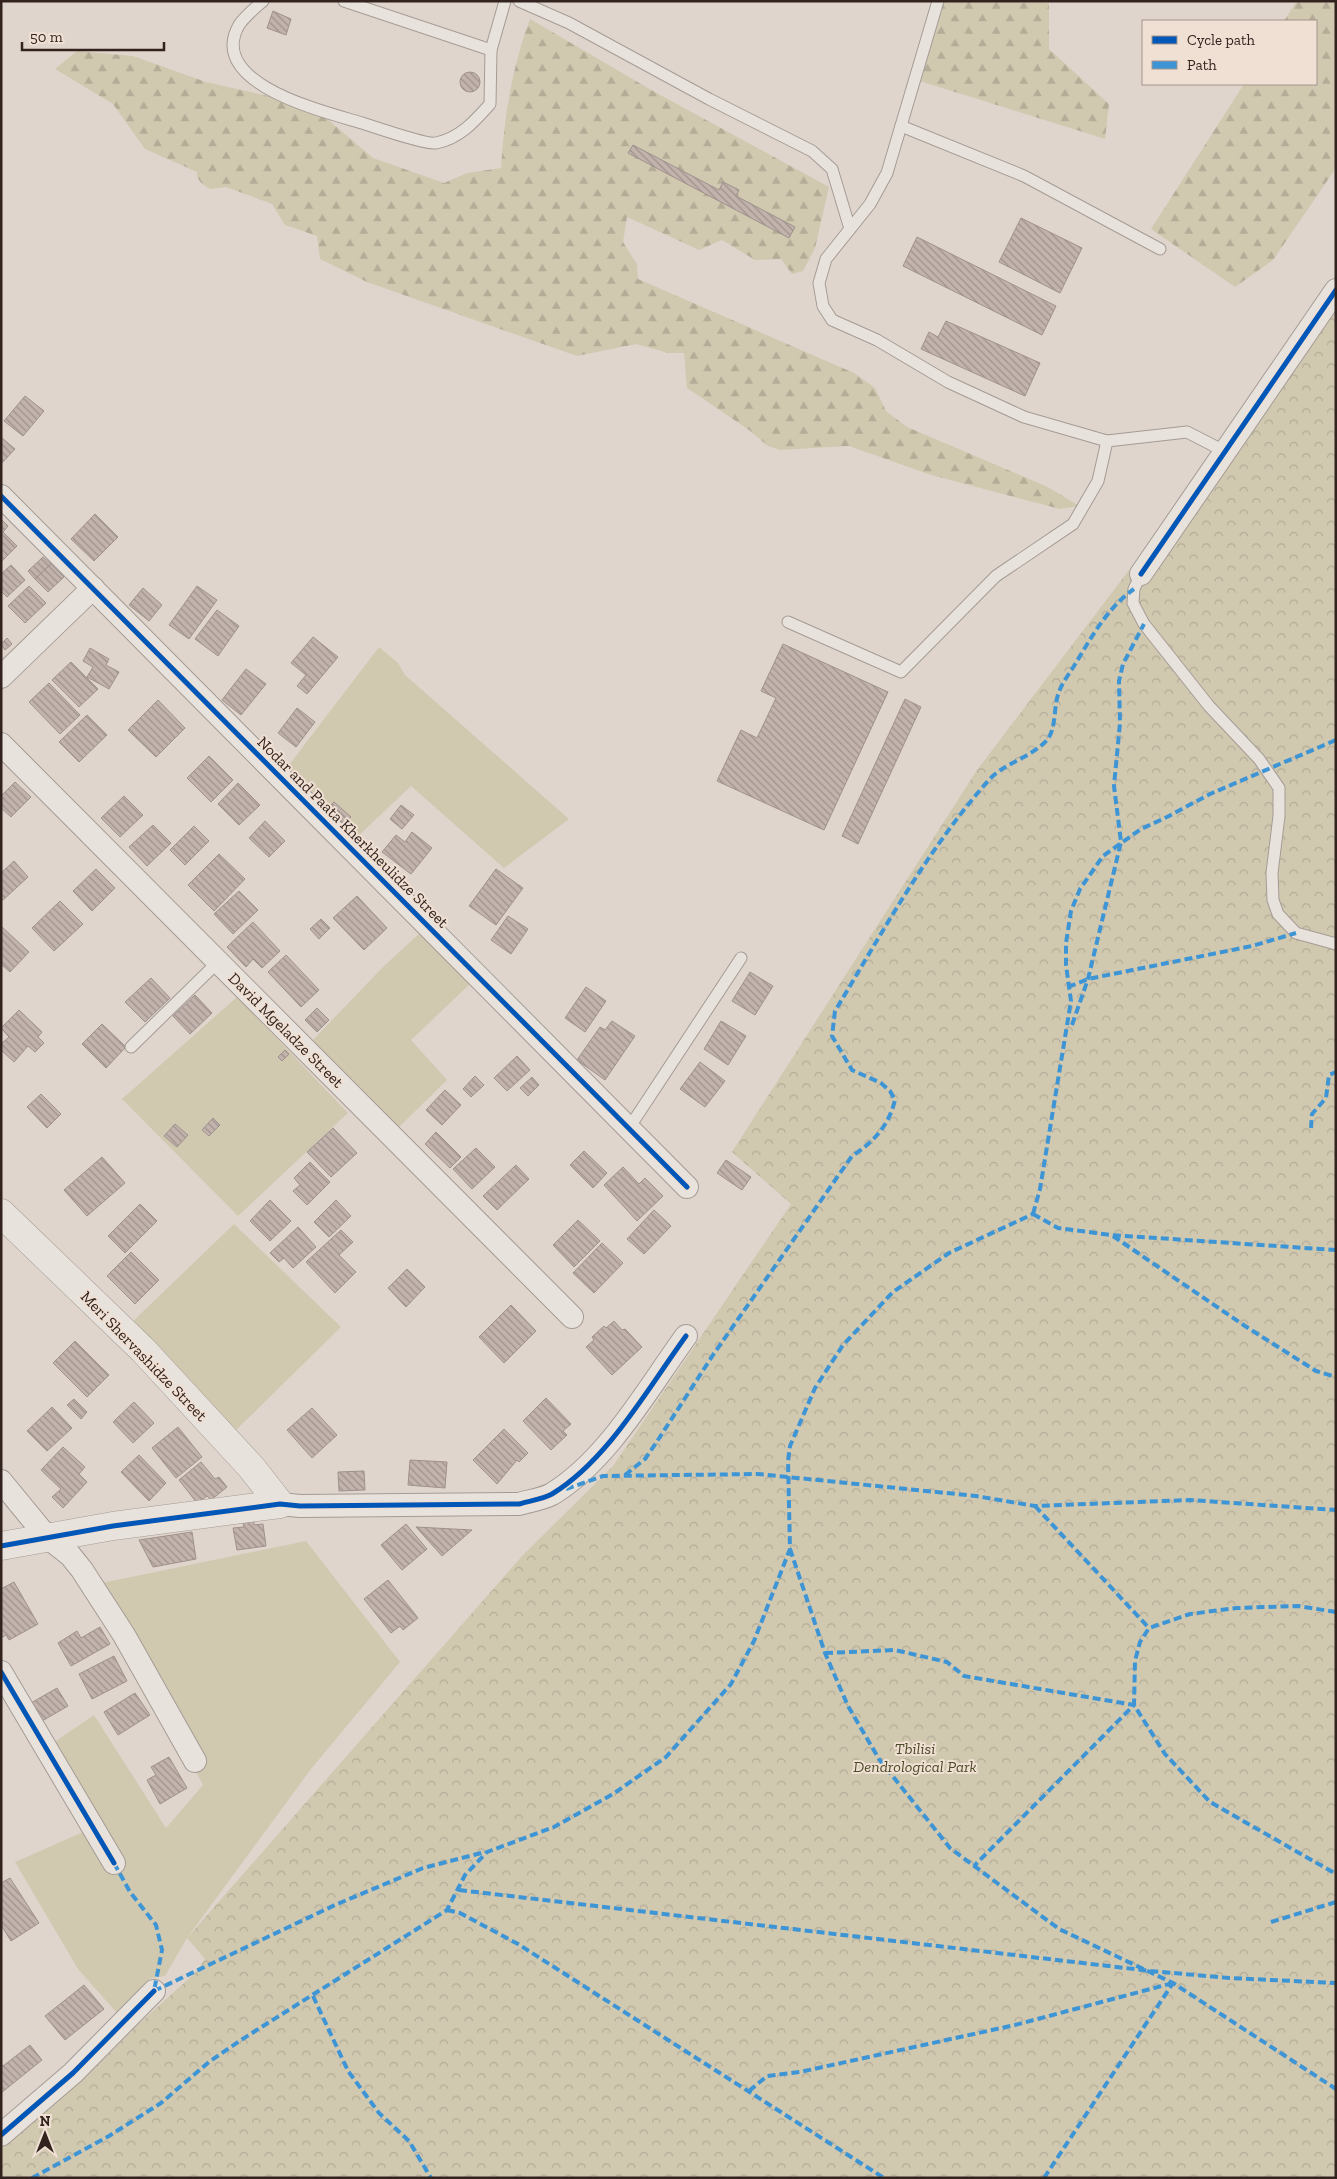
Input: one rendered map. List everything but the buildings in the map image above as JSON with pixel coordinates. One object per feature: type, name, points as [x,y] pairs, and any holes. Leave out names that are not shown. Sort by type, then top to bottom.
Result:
[{"type":"street","points":[[1141,574],[1336,290]]},
{"type":"street","name":"Nodar and Paata Kherkheulidze Street","points":[[1,496],[687,1187]]},
{"type":"street","points":[[1,677],[93,588]]},
{"type":"street","name":"David Mgeladze Street","points":[[1,744],[572,1317]]},
{"type":"street","name":"Meri Shervashidze Street","points":[[1,1213],[143,1350],[251,1467],[280,1504]]},
{"type":"street","points":[[1,1546],[113,1526],[280,1504],[300,1506],[519,1504],[551,1495],[585,1468],[604,1449],[686,1336]]},
{"type":"street","points":[[1,1481],[47,1537],[70,1555],[82,1570],[124,1635],[195,1761]]},
{"type":"street","points":[[1,1672],[114,1863]]},
{"type":"street","points":[[1,2135],[73,2074],[154,1991]]},
{"type":"lane","points":[[263,1],[239,24],[234,38],[234,53],[243,71],[266,89],[340,116],[433,144],[459,136],[490,104],[490,50],[505,1]]},
{"type":"lane","points":[[344,1],[490,50]]},
{"type":"lane","points":[[519,1],[569,23],[709,99],[812,151],[832,169],[850,229]]},
{"type":"lane","points":[[938,1],[887,173],[870,204],[826,259],[819,283],[823,306],[832,320],[877,340],[948,382],[1024,417],[1107,441],[1187,432],[1226,452]]},
{"type":"lane","points":[[901,126],[1024,176],[1160,249]]},
{"type":"lane","points":[[788,622],[901,672],[996,576],[1073,524],[1098,481],[1107,441]]},
{"type":"lane","points":[[1141,574],[1134,589],[1133,603],[1144,624],[1209,706],[1259,759],[1278,788],[1280,816],[1272,873],[1273,900],[1278,914],[1296,933],[1336,944]]},
{"type":"lane","points":[[629,1128],[741,958]]},
{"type":"lane","points":[[131,1047],[218,962]]},
{"type":"green space","points":[[942,1],[1049,3],[1049,49],[1109,104],[1105,139],[920,81]]},
{"type":"green space","points":[[1297,1],[1336,1],[1336,168],[1273,260],[1235,287],[1151,229],[1243,85],[1317,85],[1317,20],[1285,20]]},
{"type":"green space","points":[[530,19],[653,91],[829,187],[815,248],[803,271],[792,274],[781,259],[755,260],[722,240],[699,250],[627,217],[623,242],[637,264],[638,279],[854,373],[875,388],[886,411],[907,427],[1048,487],[1079,506],[1060,509],[931,475],[849,446],[780,450],[768,446],[749,430],[687,388],[684,353],[668,353],[636,344],[577,356],[367,282],[320,259],[317,236],[285,225],[272,204],[226,187],[210,189],[200,182],[197,172],[145,149],[113,104],[55,69],[77,51],[133,56],[206,82],[312,106],[373,158],[444,183],[467,173],[501,168],[504,130],[510,93],[518,56]]},
{"type":"green space","name":"Tbilisi Dendrological Park","points":[[1336,309],[1336,2178],[1,2178],[1,2148],[195,1973],[205,1959],[187,1938],[523,1555],[613,1466],[791,1204],[732,1152],[977,770],[1129,570],[1152,577]]},
{"type":"green space","points":[[379,647],[398,663],[405,675],[569,819],[504,868],[411,786],[353,841],[286,769]]},
{"type":"green space","points":[[420,933],[472,982],[411,1040],[447,1080],[395,1131],[313,1040],[383,967]]},
{"type":"green space","points":[[237,997],[348,1113],[238,1216],[122,1099]]},
{"type":"green space","points":[[234,1224],[341,1327],[229,1437],[128,1326]]},
{"type":"green space","points":[[306,1541],[400,1662],[311,1769],[187,1938],[165,1976],[151,1978],[117,2013],[78,1969],[15,1862],[99,1825],[53,1743],[94,1715],[166,1828],[203,1785],[97,1584]]},
{"type":"marked path","points":[[625,1475],[645,1459],[713,1355],[852,1156],[874,1139],[885,1125],[895,1100],[890,1091],[881,1083],[852,1070],[832,1036],[835,1011],[906,893],[966,807],[994,775],[1047,740],[1054,723],[1057,698],[1064,682],[1093,634],[1108,614],[1134,589]]},
{"type":"marked path","points":[[1072,1025],[1088,979],[1121,842],[1114,786],[1120,723],[1119,681],[1123,664],[1144,624]]},
{"type":"marked path","points":[[1033,1214],[1040,1189],[1071,1001],[1066,965],[1066,943],[1071,911],[1080,889],[1103,856],[1141,829],[1210,794],[1336,740]]},
{"type":"marked path","points":[[1068,987],[1088,979],[1252,946],[1296,933]]},
{"type":"marked path","points":[[1311,1128],[1312,1114],[1326,1098],[1329,1075],[1336,1072]]},
{"type":"marked path","points":[[1033,1214],[1058,1228],[1111,1235],[1336,1250]]},
{"type":"marked path","points":[[32,2178],[109,2136],[161,2103],[209,2062],[241,2040],[447,1910],[465,1875],[487,1852],[554,1827],[613,1794],[666,1757],[731,1684],[754,1641],[790,1549],[788,1461],[790,1446],[815,1388],[843,1345],[893,1292],[949,1253],[1033,1214]]},
{"type":"marked path","points":[[1113,1236],[1245,1326],[1316,1371],[1336,1377]]},
{"type":"marked path","points":[[566,1489],[603,1476],[758,1474],[976,1496],[1035,1506],[1190,1500],[1336,1510]]},
{"type":"marked path","points":[[1035,1506],[1149,1628]]},
{"type":"marked path","points":[[790,1549],[825,1653],[848,1706],[879,1759],[950,1848],[1059,1929],[1173,1983],[1336,2089]]},
{"type":"marked path","points":[[1336,1612],[1298,1606],[1237,1608],[1190,1614],[1149,1628],[1140,1642],[1135,1661],[1134,1705],[1165,1754],[1210,1802],[1336,1874]]},
{"type":"marked path","points":[[825,1653],[895,1650],[947,1662],[964,1676],[1134,1705],[974,1866]]},
{"type":"marked path","points":[[154,1991],[335,1905],[423,1868],[485,1852]]},
{"type":"marked path","points":[[114,1863],[130,1892],[156,1925],[162,1950],[154,1991]]},
{"type":"marked path","points":[[459,1890],[1151,1971],[1229,1978],[1336,1983]]},
{"type":"marked path","points":[[1271,1922],[1336,1902]]},
{"type":"marked path","points":[[447,1910],[460,1913],[518,1944],[884,2178]]},
{"type":"marked path","points":[[749,2091],[767,2076],[800,2072],[1015,2025],[1173,1983]]},
{"type":"marked path","points":[[1044,2178],[1173,1983]]},
{"type":"marked path","points":[[313,1996],[348,2071],[379,2113],[409,2141],[431,2178]]},
{"type":"cycle path","points":[[1141,574],[1336,290]]},
{"type":"cycle path","points":[[1,496],[687,1187]]},
{"type":"cycle path","points":[[1,1546],[113,1526],[280,1504],[300,1506],[519,1504],[540,1499],[552,1494],[572,1480],[609,1443],[642,1400],[686,1336]]},
{"type":"cycle path","points":[[1,1672],[114,1863]]},
{"type":"cycle path","points":[[1,2135],[73,2073],[154,1991]]}]
